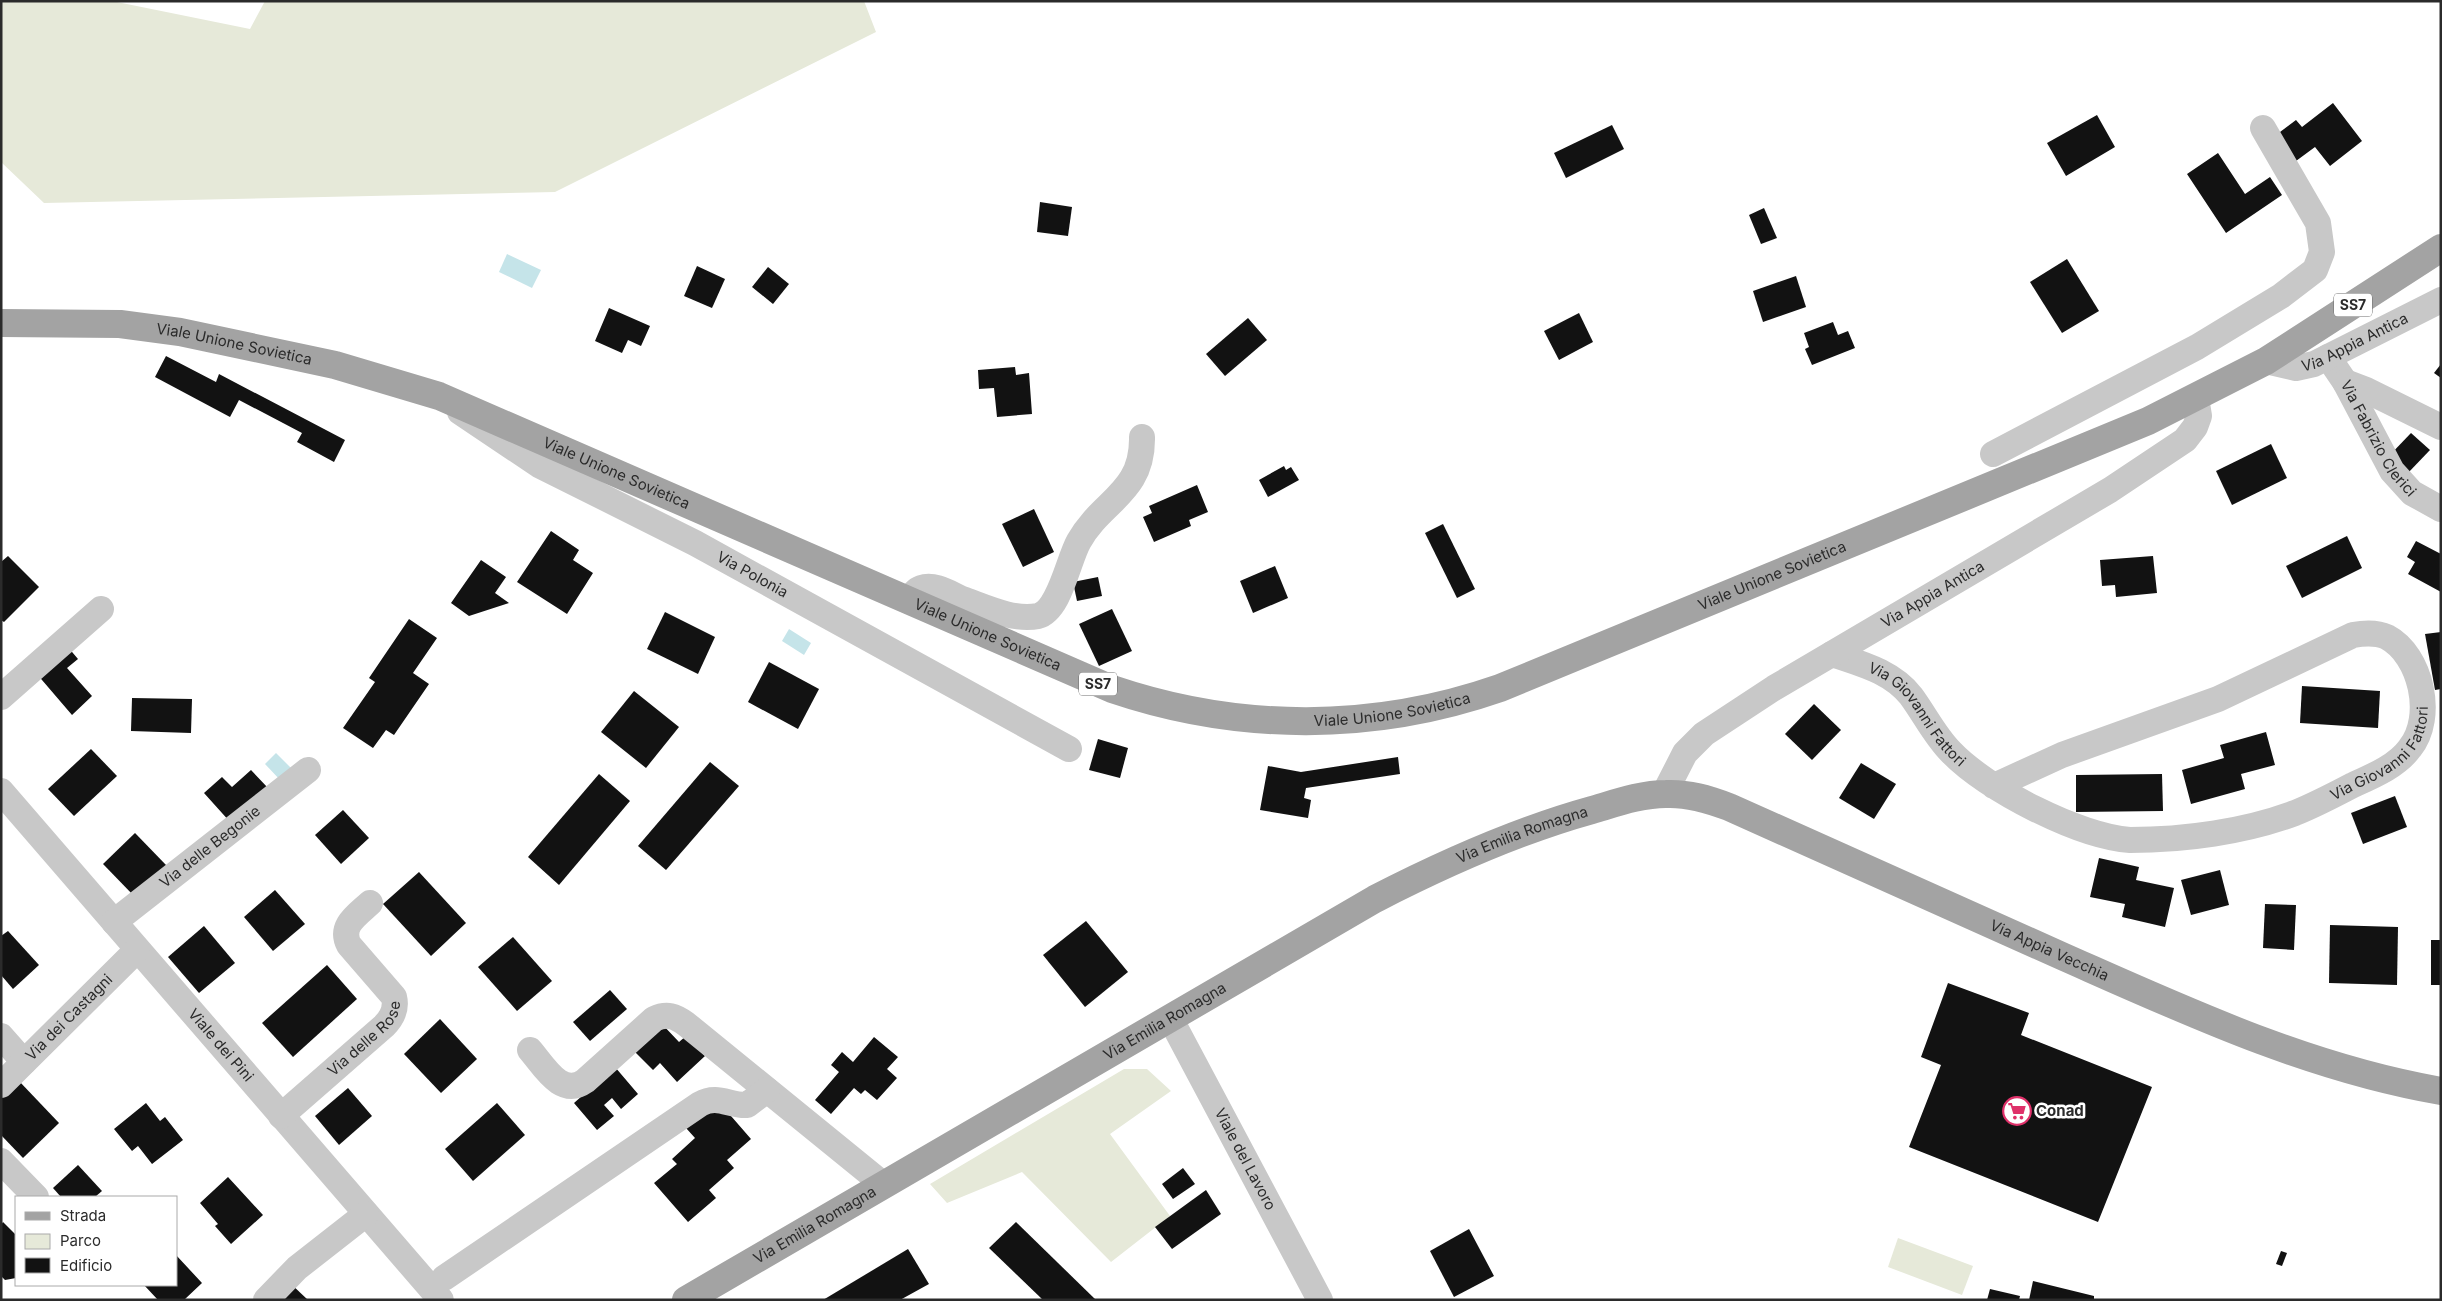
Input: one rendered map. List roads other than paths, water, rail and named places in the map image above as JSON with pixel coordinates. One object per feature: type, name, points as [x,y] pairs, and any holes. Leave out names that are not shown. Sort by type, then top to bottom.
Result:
[{"type":"main road","name":"SS7","points":[[2196,398],[2266,361],[2441,248]]},
{"type":"main road","name":"Viale Unione Sovietica","points":[[1,323],[120,324],[180,332],[334,365],[439,396],[1087,679],[1145,700],[1205,714],[1299,722],[1354,720],[1428,709],[1500,688],[2004,481],[2148,421],[2196,398]]},
{"type":"main road","name":"Via Emilia Romagna","points":[[686,1300],[1375,899],[1478,849],[1572,816],[1634,798],[1664,794]]},
{"type":"main road","name":"Via Appia Vecchia","points":[[1664,794],[1690,796],[1729,807],[2156,998],[2269,1045],[2401,1084],[2441,1091]]},
{"type":"street","points":[[2004,481],[1992,451],[2197,346],[2268,304],[2315,270],[2322,252],[2318,223],[2263,128]]},
{"type":"street","name":"Via Appia Antica","points":[[2266,361],[2301,368],[2328,357],[2441,300]]},
{"type":"street","name":"Via Fabrizio Clerici","points":[[2328,357],[2345,382],[2392,471],[2412,493],[2441,508]]},
{"type":"street","points":[[2345,382],[2366,390],[2441,427]]},
{"type":"street","name":"Via Polonia","points":[[439,396],[498,439],[538,465],[695,543],[1069,749]]},
{"type":"street","name":"Via Appia Antica","points":[[1664,794],[1676,766],[1698,739],[1774,688],[2110,490],[2185,440],[2195,427],[2199,416],[2196,398]]},
{"type":"street","points":[[909,601],[914,593],[921,588],[935,588],[1016,616],[1029,617],[1044,614],[1051,609],[1058,596],[1069,562],[1082,536],[1135,475],[1140,459],[1142,437]]},
{"type":"street","points":[[1,697],[101,609]]},
{"type":"street","name":"Via Giovanni Fattori","points":[[1832,654],[1872,668],[1897,681],[1912,697],[1951,752],[1994,786],[2072,826],[2115,839],[2162,839],[2242,828],[2308,807],[2374,775],[2396,761],[2411,748],[2419,732],[2422,712],[2421,692],[2408,657],[2395,643],[2381,635],[2358,634],[2323,648],[2218,699],[2062,756],[1994,786]]},
{"type":"street","name":"Via delle Begonie","points":[[114,922],[308,770]]},
{"type":"street","name":"Viale dei Pini","points":[[1,791],[366,1214],[442,1289]]},
{"type":"street","name":"Via delle Rose","points":[[281,1116],[384,1026],[393,1015],[394,997],[349,945],[346,936],[351,921],[370,904]]},
{"type":"street","name":"Via dei Castagni","points":[[1,1085],[137,950]]},
{"type":"street","points":[[530,1050],[559,1082],[568,1086],[574,1086],[585,1081],[650,1022],[666,1015],[686,1024],[884,1185]]},
{"type":"street","name":"Viale del Lavoro","points":[[1170,1018],[1309,1296]]},
{"type":"street","points":[[1,1036],[24,1062]]},
{"type":"street","points":[[442,1289],[700,1104],[711,1099],[719,1099],[747,1105],[767,1090]]},
{"type":"street","points":[[1,1161],[35,1196]]},
{"type":"street","points":[[266,1300],[297,1268],[366,1214]]},
{"type":"water","points":[[507,254],[541,270],[532,288],[499,272]]},
{"type":"water","points":[[789,629],[811,643],[804,655],[782,641]]},
{"type":"water","points":[[276,753],[294,771],[282,782],[265,764]]},
{"type":"place","name":"Conad","points":[[2017,1111]]}]
